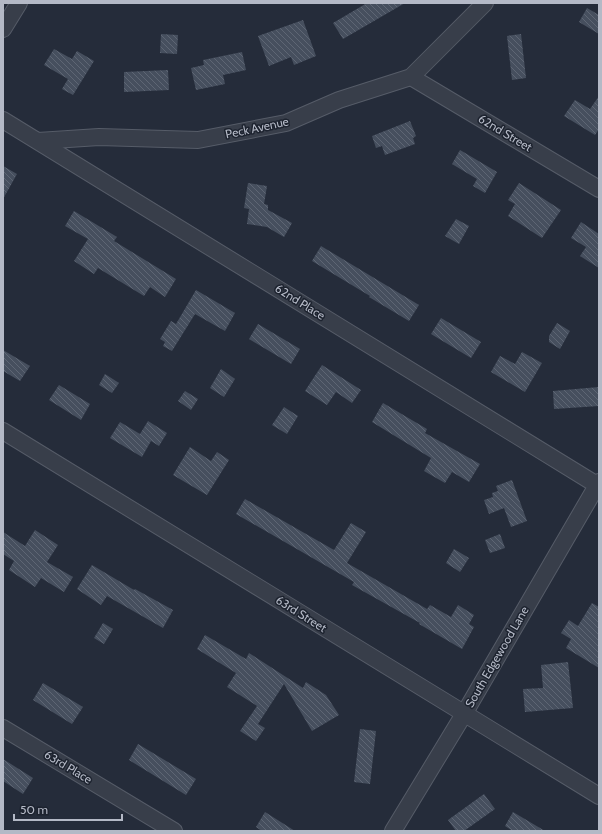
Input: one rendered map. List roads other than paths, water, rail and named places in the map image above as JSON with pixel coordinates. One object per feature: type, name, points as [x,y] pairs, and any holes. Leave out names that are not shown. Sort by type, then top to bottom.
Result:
[{"type":"street","points":[[3,30],[19,3]]},
{"type":"street","name":"Peck Avenue","points":[[38,141],[99,137],[198,140],[286,123],[339,100],[411,77],[485,3]]},
{"type":"street","name":"62nd Street","points":[[411,77],[599,188]]},
{"type":"street","name":"62nd Place","points":[[3,120],[598,483]]},
{"type":"street","name":"63rd Street","points":[[3,431],[599,796]]},
{"type":"street","name":"South Edgewood Lane","points":[[393,831],[464,714],[598,483]]},
{"type":"street","name":"63rd Place","points":[[3,728],[174,831]]}]
